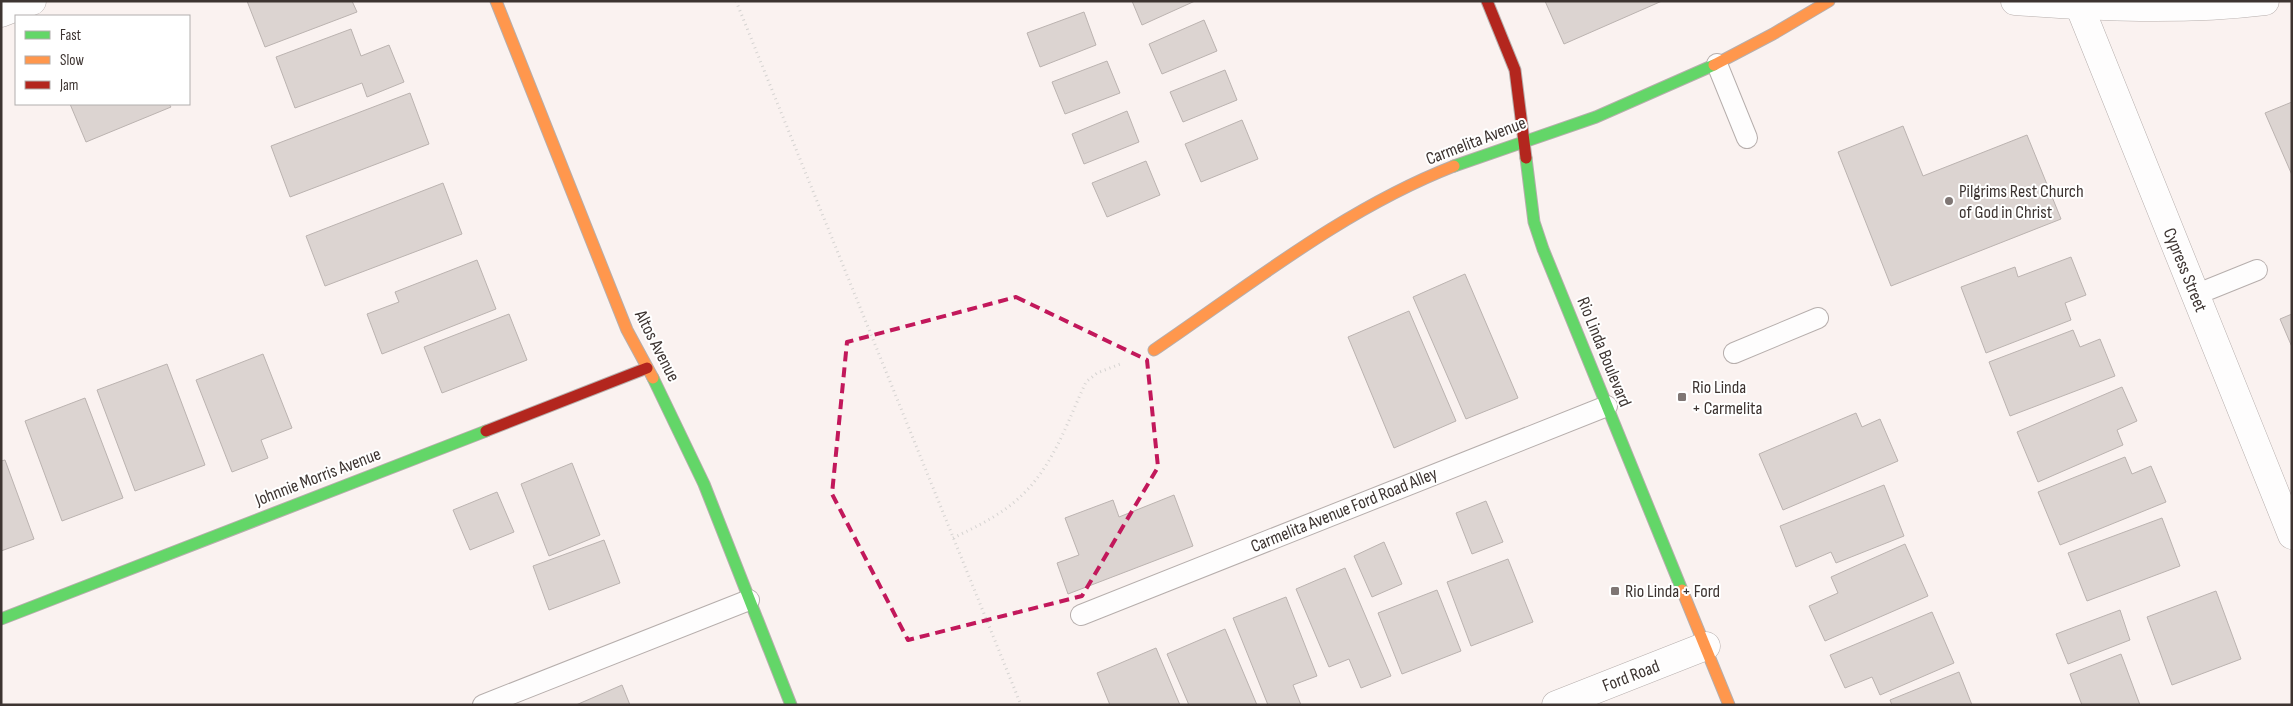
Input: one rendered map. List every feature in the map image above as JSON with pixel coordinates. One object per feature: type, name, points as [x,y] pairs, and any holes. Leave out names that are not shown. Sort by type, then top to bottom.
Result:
[{"type":"street","points":[[1,13],[32,1]]},
{"type":"street","name":"Altos Avenue","points":[[496,1],[627,330],[667,405],[704,484],[791,705]]},
{"type":"street","name":"Rio Linda Boulevard","points":[[1487,1],[1515,70],[1534,222],[1543,249],[1729,705]]},
{"type":"street","name":"Carmelita Avenue","points":[[1154,350],[1228,300],[1279,261],[1359,211],[1416,182],[1474,158],[1594,117],[1674,84],[1752,47],[1801,9],[1829,1]]},
{"type":"street","points":[[2015,1],[2079,6],[2164,7],[2265,1]]},
{"type":"street","name":"Cypress Street","points":[[2079,6],[2292,535]]},
{"type":"street","name":"Johnnie Morris Avenue","points":[[1,619],[647,368]]},
{"type":"street","name":"Ford Road","points":[[1556,705],[1706,646]]},
{"type":"lane","points":[[1717,64],[1747,138]]},
{"type":"lane","points":[[2195,294],[2257,270]]},
{"type":"lane","points":[[1734,353],[1818,318]]},
{"type":"lane","name":"Carmelita Avenue Ford Road Alley","points":[[1081,615],[1607,406]]},
{"type":"lane","points":[[483,705],[750,600]]},
{"type":"path","points":[[736,1],[1021,705]]},
{"type":"path","points":[[953,538],[991,519],[1006,509],[1027,490],[1043,470],[1086,382],[1097,373]]},
{"type":"highlighted area","points":[[1016,297],[1147,360],[1158,467],[1082,596],[908,640],[832,494],[847,342]]},
{"type":"building","points":[[247,1],[352,1],[357,12],[265,47]]},
{"type":"building","points":[[1132,1],[1195,1],[1142,25]]},
{"type":"building","points":[[1545,1],[1662,1],[1564,44]]},
{"type":"building","points":[[1084,12],[1096,45],[1040,67],[1027,33]]},
{"type":"building","points":[[1204,20],[1217,51],[1162,74],[1149,44]]},
{"type":"building","points":[[351,29],[361,56],[389,45],[404,82],[367,97],[362,83],[295,108],[276,57]]},
{"type":"building","points":[[1107,61],[1120,93],[1065,114],[1052,82]]},
{"type":"building","points":[[1225,70],[1237,100],[1183,122],[1170,92]]},
{"type":"building","points":[[410,93],[429,144],[290,197],[271,146]]},
{"type":"building","points":[[2292,102],[2292,175],[2265,113]]},
{"type":"building","points":[[70,105],[170,105],[171,107],[86,142]]},
{"type":"building","points":[[1127,111],[1139,142],[1084,164],[1072,134]]},
{"type":"building","points":[[1242,120],[1258,159],[1201,182],[1185,144]]},
{"type":"building","points":[[1903,126],[1923,176],[2027,135],[2061,219],[1891,286],[1838,152]]},
{"type":"building","points":[[1146,161],[1160,195],[1107,217],[1092,183]]},
{"type":"building","points":[[443,183],[462,234],[325,286],[306,236]]},
{"type":"building","points":[[2071,257],[2086,295],[2065,303],[2071,320],[1986,353],[1961,287],[2015,267],[2018,277]]},
{"type":"building","points":[[477,260],[496,309],[382,354],[367,314],[399,302],[395,292]]},
{"type":"building","points":[[1465,274],[1518,398],[1466,419],[1413,297]]},
{"type":"building","points":[[1409,311],[1456,421],[1394,448],[1348,337]]},
{"type":"building","points":[[509,314],[527,360],[442,393],[424,347]]},
{"type":"building","points":[[2292,314],[2292,347],[2280,319]]},
{"type":"building","points":[[2073,330],[2080,347],[2100,339],[2115,376],[2010,416],[1989,362]]},
{"type":"building","points":[[263,354],[292,428],[261,440],[268,458],[232,472],[196,380]]},
{"type":"building","points":[[167,364],[205,465],[135,491],[97,390]]},
{"type":"building","points":[[2122,387],[2137,421],[2117,430],[2123,445],[2038,482],[2017,432]]},
{"type":"building","points":[[85,398],[123,498],[62,521],[25,421]]},
{"type":"building","points":[[1856,413],[1862,427],[1880,419],[1898,461],[1783,510],[1759,454]]},
{"type":"building","points":[[2125,457],[2132,474],[2151,466],[2166,502],[2060,545],[2038,492]]},
{"type":"building","points":[[5,460],[34,539],[1,551],[1,461]]},
{"type":"building","points":[[572,463],[600,535],[549,556],[521,484]]},
{"type":"building","points":[[1884,485],[1904,536],[1836,563],[1831,552],[1796,567],[1780,526]]},
{"type":"building","points":[[497,492],[514,532],[470,550],[453,510]]},
{"type":"building","points":[[1174,495],[1193,546],[1068,594],[1057,563],[1079,555],[1065,518],[1113,500],[1119,517]]},
{"type":"building","points":[[1486,501],[1503,542],[1472,554],[1456,513]]},
{"type":"building","points":[[2162,518],[2180,566],[2087,601],[2068,553]]},
{"type":"building","points":[[604,540],[620,583],[549,610],[533,566]]},
{"type":"building","points":[[1384,542],[1402,584],[1372,597],[1354,556]]},
{"type":"building","points":[[1905,544],[1928,596],[1825,641],[1809,606],[1838,593],[1831,577]]},
{"type":"building","points":[[1508,559],[1533,622],[1471,646],[1447,582]]},
{"type":"building","points":[[1345,568],[1391,676],[1361,688],[1349,659],[1329,667],[1296,589]]},
{"type":"building","points":[[1437,590],[1461,651],[1402,674],[1378,613]]},
{"type":"building","points":[[2216,591],[2241,659],[2172,685],[2147,617]]},
{"type":"building","points":[[1286,597],[1317,676],[1293,685],[1301,705],[1268,705],[1233,618]]},
{"type":"building","points":[[2120,610],[2130,640],[2068,664],[2056,634]]},
{"type":"building","points":[[1932,612],[1954,663],[1880,695],[1872,677],[1845,688],[1830,655]]},
{"type":"building","points":[[1225,629],[1257,705],[1189,705],[1167,654]]},
{"type":"building","points":[[1156,648],[1180,705],[1110,705],[1097,673]]},
{"type":"building","points":[[2121,654],[2140,705],[2082,705],[2070,674]]},
{"type":"building","points":[[1959,672],[1972,705],[1892,705],[1890,700]]},
{"type":"building","points":[[622,685],[630,705],[576,705]]},
{"type":"traffic: fast","points":[[1454,166],[1596,117],[1714,65]]},
{"type":"traffic: fast","points":[[1526,158],[1534,222],[1543,249],[1682,590]]},
{"type":"traffic: fast","points":[[653,378],[704,484],[791,705]]},
{"type":"traffic: fast","points":[[1,619],[486,431]]},
{"type":"traffic: slow","points":[[496,1],[627,330],[653,378]]},
{"type":"traffic: slow","points":[[1714,65],[1773,34],[1829,1]]},
{"type":"traffic: slow","points":[[1154,350],[1299,249],[1336,226],[1374,204],[1454,166]]},
{"type":"traffic: slow","points":[[1682,590],[1729,705]]},
{"type":"traffic: jam","points":[[1487,1],[1515,70],[1526,158]]},
{"type":"traffic: jam","points":[[486,431],[647,368]]},
{"type":"place","name":"Pilgrims Rest Church of God in Christ","points":[[1949,201]]},
{"type":"place","name":"Rio Linda + Carmelita","points":[[1682,397]]},
{"type":"place","name":"Rio Linda + Ford","points":[[1615,591]]}]
